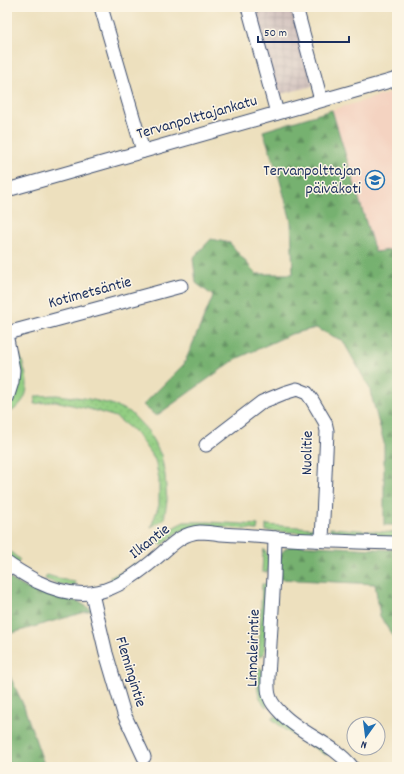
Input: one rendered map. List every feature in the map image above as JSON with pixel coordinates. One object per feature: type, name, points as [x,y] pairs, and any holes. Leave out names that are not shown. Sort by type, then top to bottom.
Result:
[{"type":"street","points":[[101,7],[143,151]]},
{"type":"street","points":[[248,7],[277,113]]},
{"type":"street","points":[[296,7],[321,100]]},
{"type":"street","name":"Tervanpolttajankatu","points":[[7,190],[397,79]]},
{"type":"street","name":"Kotimetsäntie","points":[[7,333],[181,286]]},
{"type":"street","points":[[7,398],[12,382],[13,370],[8,344]]},
{"type":"street","name":"Nuolitie","points":[[206,445],[262,402],[297,389],[307,393],[325,422],[327,431],[322,540]]},
{"type":"street","name":"Ilkantie","points":[[7,563],[24,575],[46,586],[77,594],[92,594],[114,587],[128,580],[179,539],[186,535],[199,532],[275,538],[397,544]]},
{"type":"street","name":"Linnaleirintie","points":[[275,538],[268,677],[270,699],[288,721],[337,752],[352,767]]},
{"type":"street","name":"Flemingintie","points":[[92,594],[106,653],[124,714],[144,757]]},
{"type":"shaded area","points":[[254,7],[291,7],[313,86],[277,95]]},
{"type":"shaded area","name":"Tervanpolttajan päiväkoti","points":[[397,91],[397,249],[375,253],[332,110]]},
{"type":"green space","points":[[332,110],[375,252],[397,249],[397,525],[384,525],[384,443],[369,387],[343,341],[316,328],[291,334],[236,359],[156,416],[143,405],[184,364],[213,296],[196,283],[193,258],[211,239],[230,243],[256,274],[293,274],[291,221],[279,177],[263,131]]},
{"type":"green space","points":[[16,355],[20,355],[26,374],[27,387],[24,399],[10,413],[7,411],[15,397],[18,387],[19,376]]},
{"type":"green space","points":[[56,395],[84,398],[111,404],[130,412],[148,431],[161,455],[165,475],[167,501],[164,519],[151,527],[159,505],[159,479],[155,460],[136,433],[116,417],[89,409],[55,401],[34,404],[36,396]]},
{"type":"green space","points":[[184,522],[258,525],[257,530],[207,526],[186,529],[178,532],[162,545],[155,541]]},
{"type":"green space","points":[[266,525],[314,528],[314,533],[266,531]]},
{"type":"green space","points":[[330,528],[397,533],[397,538],[331,535]]},
{"type":"green space","points":[[293,545],[397,550],[397,643],[380,616],[375,584],[278,579],[281,554],[288,547]]},
{"type":"green space","points":[[7,548],[20,560],[17,563],[7,556]]},
{"type":"green space","points":[[264,549],[268,557],[268,572],[262,572]]},
{"type":"green space","points":[[135,563],[138,565],[126,574],[112,581],[110,577],[124,571]]},
{"type":"green space","points":[[47,575],[75,582],[75,586],[58,584],[45,579]]},
{"type":"green space","points":[[7,577],[28,589],[79,602],[92,610],[9,634],[7,631]]},
{"type":"green space","points":[[262,584],[268,584],[264,654],[259,657]]},
{"type":"green space","points":[[259,667],[262,669],[269,702],[266,707],[258,693],[257,683]]},
{"type":"green space","points":[[7,670],[23,704],[45,767],[7,767]]},
{"type":"green space","points":[[277,716],[328,751],[326,755],[285,730],[271,718]]},
{"type":"place","name":"Tervanpolttajan päiväkoti","points":[[375,180]]}]
